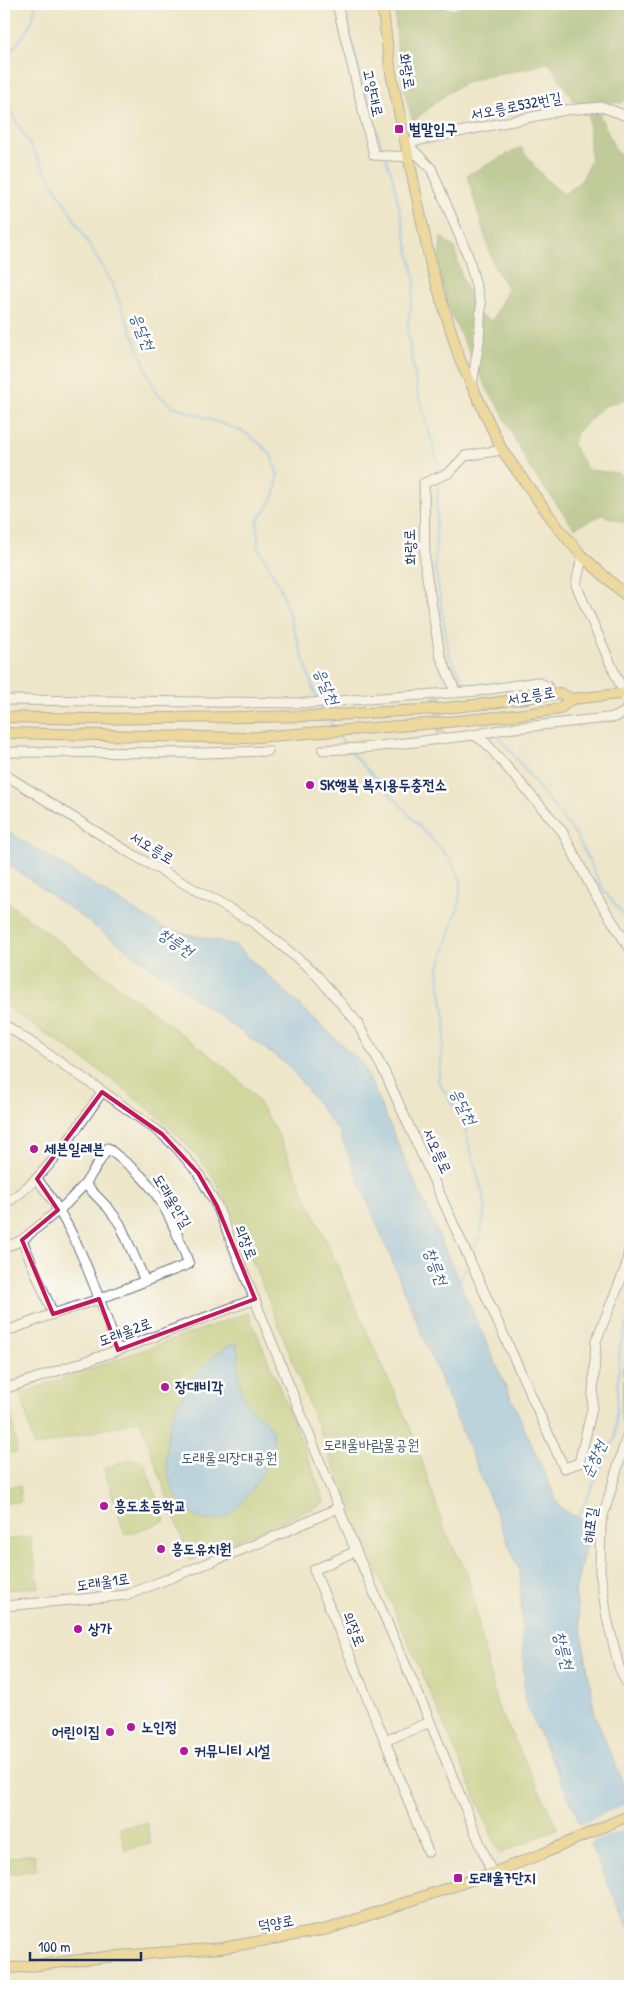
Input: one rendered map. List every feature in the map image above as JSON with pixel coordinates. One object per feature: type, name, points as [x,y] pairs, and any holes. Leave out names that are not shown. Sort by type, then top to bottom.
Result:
[{"type":"main road","name":"화랑로","points":[[382,4],[391,73],[431,266],[460,360],[502,450],[556,525],[582,556],[630,599]]},
{"type":"main road","name":"서오릉로","points":[[4,716],[110,719],[318,716],[471,705],[560,693],[572,699]]},
{"type":"main road","name":"서오릉로","points":[[4,733],[246,738],[494,717],[559,709],[572,699],[627,693]]},
{"type":"main road","name":"덕양로","points":[[4,1969],[222,1948],[328,1929],[492,1873],[542,1854],[630,1815]]},
{"type":"street","name":"고양대로","points":[[337,4],[374,155],[408,157]]},
{"type":"street","name":"서오릉로532번길","points":[[406,143],[565,110],[602,107],[627,116],[630,115]]},
{"type":"street","points":[[406,143],[431,168],[470,264],[481,304],[479,341],[472,385]]},
{"type":"street","name":"화랑로","points":[[459,693],[440,655],[425,565],[424,484],[449,474],[465,456],[502,450]]},
{"type":"street","points":[[323,750],[363,748],[440,736],[474,735],[505,729],[616,717],[626,711],[628,703],[627,693],[576,585],[582,556]]},
{"type":"street","points":[[4,700],[315,703],[433,697],[537,682],[547,686],[551,695]]},
{"type":"street","points":[[474,735],[486,744],[562,831],[592,889],[630,949]]},
{"type":"street","points":[[4,752],[202,753],[268,751]]},
{"type":"street","name":"서오릉로","points":[[4,774],[130,853],[254,922],[313,971],[356,1021],[385,1073],[564,1468],[579,1463],[592,1409],[596,1340],[626,1267],[630,1243]]},
{"type":"street","name":"의장로","points":[[4,1024],[162,1134],[177,1148],[198,1173],[217,1206],[356,1551],[430,1722],[492,1873]]},
{"type":"street","points":[[4,1204],[37,1179],[102,1092]]},
{"type":"street","name":"도래울안길","points":[[4,1248],[22,1240],[58,1210],[85,1184],[108,1148],[141,1177],[162,1206],[172,1223],[189,1264],[99,1299],[5,1329]]},
{"type":"street","points":[[37,1179],[58,1210],[83,1257],[118,1350]]},
{"type":"street","points":[[85,1184],[109,1209],[120,1224],[145,1281]]},
{"type":"street","points":[[22,1240],[52,1314]]},
{"type":"street","name":"도래울2로","points":[[4,1389],[118,1350],[255,1299]]},
{"type":"street","name":"해포길","points":[[630,1363],[630,1429],[601,1523],[600,1571],[619,1667],[630,1690]]},
{"type":"street","name":"도래울1로","points":[[4,1606],[127,1595],[274,1537],[340,1508]]},
{"type":"street","name":"의장로","points":[[356,1551],[314,1570],[385,1741],[428,1852]]},
{"type":"street","points":[[385,1741],[430,1722]]},
{"type":"highlighted area","points":[[102,1092],[162,1134],[198,1173],[217,1206],[255,1299],[118,1350],[99,1299],[53,1314],[36,1276],[22,1240],[58,1210],[37,1179]]},
{"type":"green space","points":[[395,4],[429,4],[454,10],[468,4],[630,4],[630,96],[622,103],[593,100],[617,153],[630,157],[630,406],[624,399],[603,407],[576,433],[573,445],[588,470],[618,473],[630,481],[630,527],[627,524],[602,515],[574,528],[529,467],[500,409],[487,389],[450,313],[438,268],[441,237],[455,248],[462,278],[476,313],[492,321],[508,289],[494,267],[467,175],[521,147],[540,172],[564,194],[582,180],[591,159],[588,112],[573,100],[549,62],[468,82],[443,97],[413,122],[400,64]]},
{"type":"green space","name":"도래울바람물공원","points":[[4,900],[224,1066],[253,1094],[276,1130],[414,1436],[445,1532],[467,1572],[497,1705],[558,1828],[500,1854],[363,1537],[265,1292],[223,1194],[205,1166],[162,1120],[83,1059],[4,1005]]},
{"type":"green space","name":"도래울의장대공원","points":[[248,1313],[291,1414],[325,1503],[190,1561],[140,1420],[34,1447],[21,1393]]},
{"type":"green space","points":[[4,1396],[9,1396],[17,1452],[4,1454]]},
{"type":"green space","points":[[131,1459],[144,1462],[165,1521],[125,1535],[104,1469]]},
{"type":"green space","points":[[20,1486],[21,1502],[4,1503],[4,1487]]},
{"type":"green space","points":[[30,1537],[39,1587],[4,1590],[4,1540]]},
{"type":"green space","points":[[147,1823],[151,1844],[125,1850],[120,1828]]},
{"type":"green space","points":[[34,1854],[37,1870],[10,1874],[8,1858]]},
{"type":"water","name":"창릉천","points":[[4,829],[163,928],[235,945],[362,1063],[560,1508],[590,1524],[575,1592],[595,1715],[630,1800],[630,1932],[525,1702],[520,1572],[339,1132],[289,1066],[4,861]]},
{"type":"water","points":[[236,1342],[242,1394],[248,1406],[269,1425],[272,1430],[273,1443],[269,1458],[261,1474],[240,1505],[230,1514],[218,1520],[207,1520],[197,1517],[188,1510],[174,1491],[167,1468],[166,1449],[169,1430],[174,1412],[193,1378],[220,1352]]},
{"type":"pier","points":[[630,1802],[630,1827],[587,1844],[579,1825]]},
{"type":"waterway","name":"응달천","points":[[4,59],[29,27],[35,4]]},
{"type":"waterway","points":[[342,4],[384,154]]},
{"type":"waterway","name":"응달천","points":[[4,101],[112,283],[156,393],[173,406],[244,432],[271,455],[278,475],[275,494],[267,509],[257,521],[258,547],[280,587],[314,691],[324,712]]},
{"type":"waterway","points":[[386,159],[392,175],[415,279],[407,330],[418,394],[438,463],[438,475]]},
{"type":"waterway","points":[[438,481],[435,566],[449,655],[468,689]]},
{"type":"waterway","name":"응달천","points":[[328,719],[335,729]]},
{"type":"waterway","name":"응달천","points":[[338,734],[346,746]]},
{"type":"waterway","points":[[497,734],[576,835],[604,891],[630,923]]},
{"type":"waterway","name":"응달천","points":[[351,752],[450,859],[461,880],[459,904],[438,971],[446,1024],[438,1081],[463,1122],[486,1206],[480,1236],[471,1255]]},
{"type":"waterway","name":"응달천","points":[[459,1283],[467,1262]]},
{"type":"waterway","name":"순창천","points":[[577,1520],[615,1438],[620,1346],[630,1317]]},
{"type":"tunnel","points":[[433,700],[439,733]]},
{"type":"place","name":"벌말입구","points":[[399,129]]},
{"type":"place","name":"SK행복 복지용두충전소","points":[[310,785]]},
{"type":"place","name":"세븐일레븐","points":[[34,1149]]},
{"type":"place","name":"장대비각","points":[[165,1387]]},
{"type":"place","name":"흥도초등학교","points":[[104,1506]]},
{"type":"place","name":"흥도유치원","points":[[161,1549]]},
{"type":"place","name":"상가","points":[[78,1629]]},
{"type":"place","name":"노인정","points":[[131,1727]]},
{"type":"place","name":"어린이집","points":[[110,1732]]},
{"type":"place","name":"커뮤니티 시설","points":[[184,1751]]},
{"type":"place","name":"도래울7단지","points":[[458,1878]]}]
